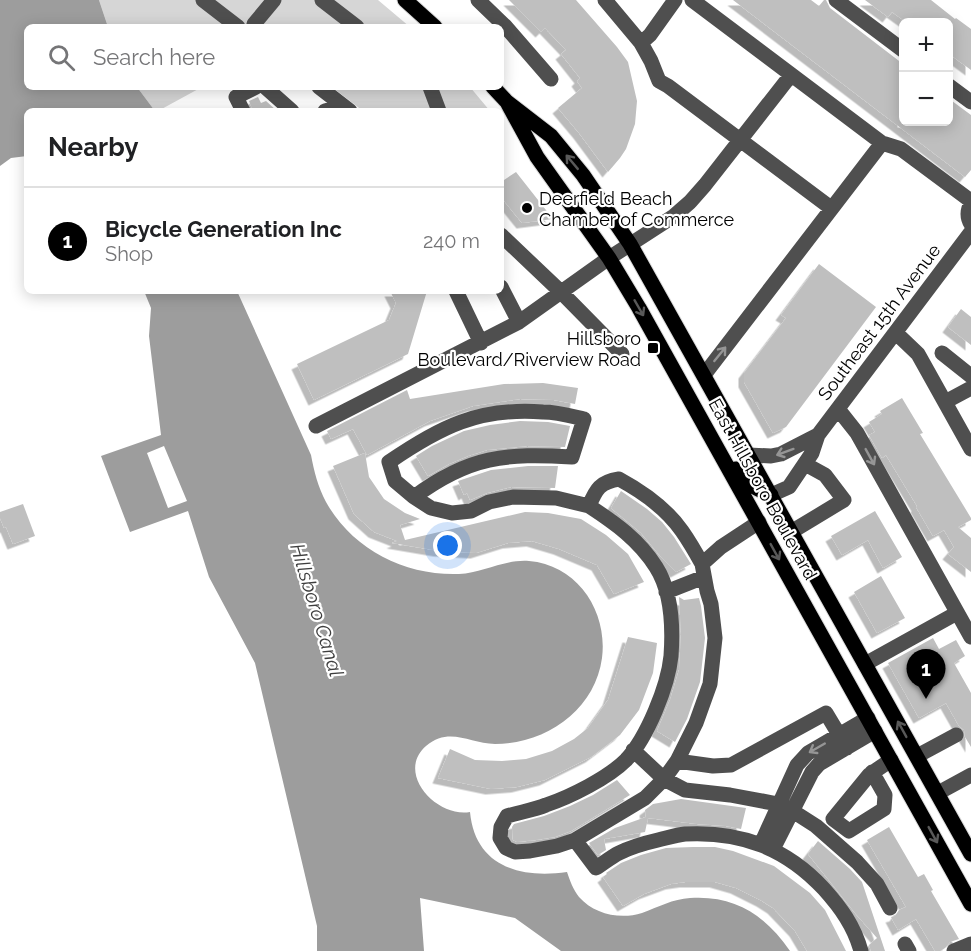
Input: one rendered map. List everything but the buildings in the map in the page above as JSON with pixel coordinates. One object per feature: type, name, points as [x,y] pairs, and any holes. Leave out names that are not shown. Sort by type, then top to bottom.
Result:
[{"type":"main road","points":[[405,0],[432,24]]},
{"type":"main road","name":"East Hillsboro Boulevard","points":[[497,90],[507,102],[551,136],[583,175],[630,244],[971,854]]},
{"type":"main road","name":"East Hillsboro Boulevard","points":[[507,102],[537,157],[609,258],[639,308],[971,904]]},
{"type":"main road","points":[[696,410],[745,481],[771,495]]},
{"type":"main road","points":[[759,522],[771,521],[779,529],[800,566],[813,571]]},
{"type":"street","points":[[203,0],[234,24]]},
{"type":"street","points":[[254,24],[274,0]]},
{"type":"street","points":[[322,0],[353,24]]},
{"type":"street","points":[[478,0],[503,24]]},
{"type":"street","points":[[605,0],[641,43],[659,81],[831,208]]},
{"type":"street","points":[[641,43],[650,35],[675,0]]},
{"type":"street","points":[[692,0],[882,143],[901,149],[971,202],[967,214],[971,224]]},
{"type":"street","points":[[836,0],[899,48]]},
{"type":"street","points":[[504,25],[551,79]]},
{"type":"street","points":[[316,426],[519,322],[609,258],[674,216],[690,202],[791,75]]},
{"type":"street","points":[[953,89],[971,102]]},
{"type":"street","points":[[242,108],[236,97],[250,90]]},
{"type":"street","points":[[268,90],[288,108]]},
{"type":"street","points":[[323,90],[345,108]]},
{"type":"street","points":[[431,90],[438,108]]},
{"type":"street","points":[[704,375],[882,143]]},
{"type":"street","name":"Southeast 15th Avenue","points":[[771,495],[789,487],[812,453],[818,435],[971,232]]},
{"type":"street","points":[[504,238],[622,354]]},
{"type":"street","points":[[504,293],[519,322]]},
{"type":"street","points":[[457,294],[481,343]]},
{"type":"street","points":[[896,333],[918,354],[971,449]]},
{"type":"street","points":[[942,353],[971,376]]},
{"type":"street","points":[[945,402],[971,388]]},
{"type":"street","points":[[838,409],[856,433],[971,637]]},
{"type":"street","points":[[414,497],[455,471],[482,461],[535,455],[572,457],[584,419],[544,412],[506,411],[473,417],[442,430],[388,462],[395,481],[414,497],[431,508],[452,513],[471,511],[489,502],[513,497],[556,498],[589,506],[624,530],[645,550],[664,582],[669,606],[671,658],[665,684],[645,735],[626,760],[585,788],[546,805],[507,816],[501,826],[500,838],[506,848],[515,852],[575,840],[645,798],[664,779],[677,761],[696,723],[710,684],[715,638],[711,604],[706,591],[703,570],[682,531],[667,513],[639,490],[619,479],[607,481],[597,489],[589,506]]},
{"type":"street","name":"Southeast 15th Avenue","points":[[748,455],[782,454],[818,435]]},
{"type":"street","points":[[791,532],[844,500],[825,476],[805,464]]},
{"type":"street","points":[[666,592],[703,570],[721,547],[759,522]]},
{"type":"street","points":[[865,664],[957,612]]},
{"type":"street","points":[[677,761],[713,766],[731,765],[826,713],[843,741]]},
{"type":"street","points":[[767,847],[785,807],[797,765],[802,758],[808,753],[843,741],[871,725]]},
{"type":"street","points":[[917,756],[956,735]]},
{"type":"street","points":[[633,750],[664,779],[685,790],[730,795],[785,807],[816,826],[857,862],[877,884],[890,908]]},
{"type":"street","points":[[872,772],[891,760]]},
{"type":"street","points":[[938,793],[971,775]]},
{"type":"street","points":[[575,840],[596,868],[619,853],[642,844],[683,834],[716,835],[753,841],[795,863],[810,875],[841,908],[857,936],[861,951]]},
{"type":"street","points":[[954,951],[971,944]]},
{"type":"shaded area","points":[[99,0],[378,0],[406,24],[107,24]]},
{"type":"shaded area","points":[[139,90],[196,90],[164,108],[153,108]]},
{"type":"shaded area","points":[[336,90],[472,90],[488,108],[359,108]]},
{"type":"water","points":[[0,0],[99,0],[107,24],[24,24],[24,90],[139,90],[153,108],[24,108],[24,156],[11,158],[0,166]]},
{"type":"water","name":"Hillsboro Canal","points":[[145,294],[238,294],[311,455],[326,502],[337,519],[365,546],[400,564],[439,573],[468,573],[520,561],[546,564],[562,571],[586,594],[600,624],[603,641],[602,658],[590,693],[579,708],[565,720],[532,738],[495,744],[443,737],[426,746],[418,757],[415,769],[424,791],[433,801],[445,808],[457,812],[470,812],[474,830],[490,857],[517,870],[550,874],[567,872],[579,897],[592,908],[608,914],[634,915],[690,898],[721,900],[735,904],[748,910],[770,927],[790,951],[561,951],[515,918],[420,898],[424,951],[317,951],[317,926],[255,663],[209,577],[188,511],[130,532],[101,456],[161,435],[149,336],[151,308]],"holes":[[[164,446],[187,501],[168,508],[147,453]]]},
{"type":"place","name":"Deerfield Beach Chamber of Commerce","points":[[527,208]]},
{"type":"place","name":"Hillsboro Boulevard/Riverview Road","points":[[653,348]]},
{"type":"place","name":"Bicycle Generation Inc","points":[[926,699]]}]
